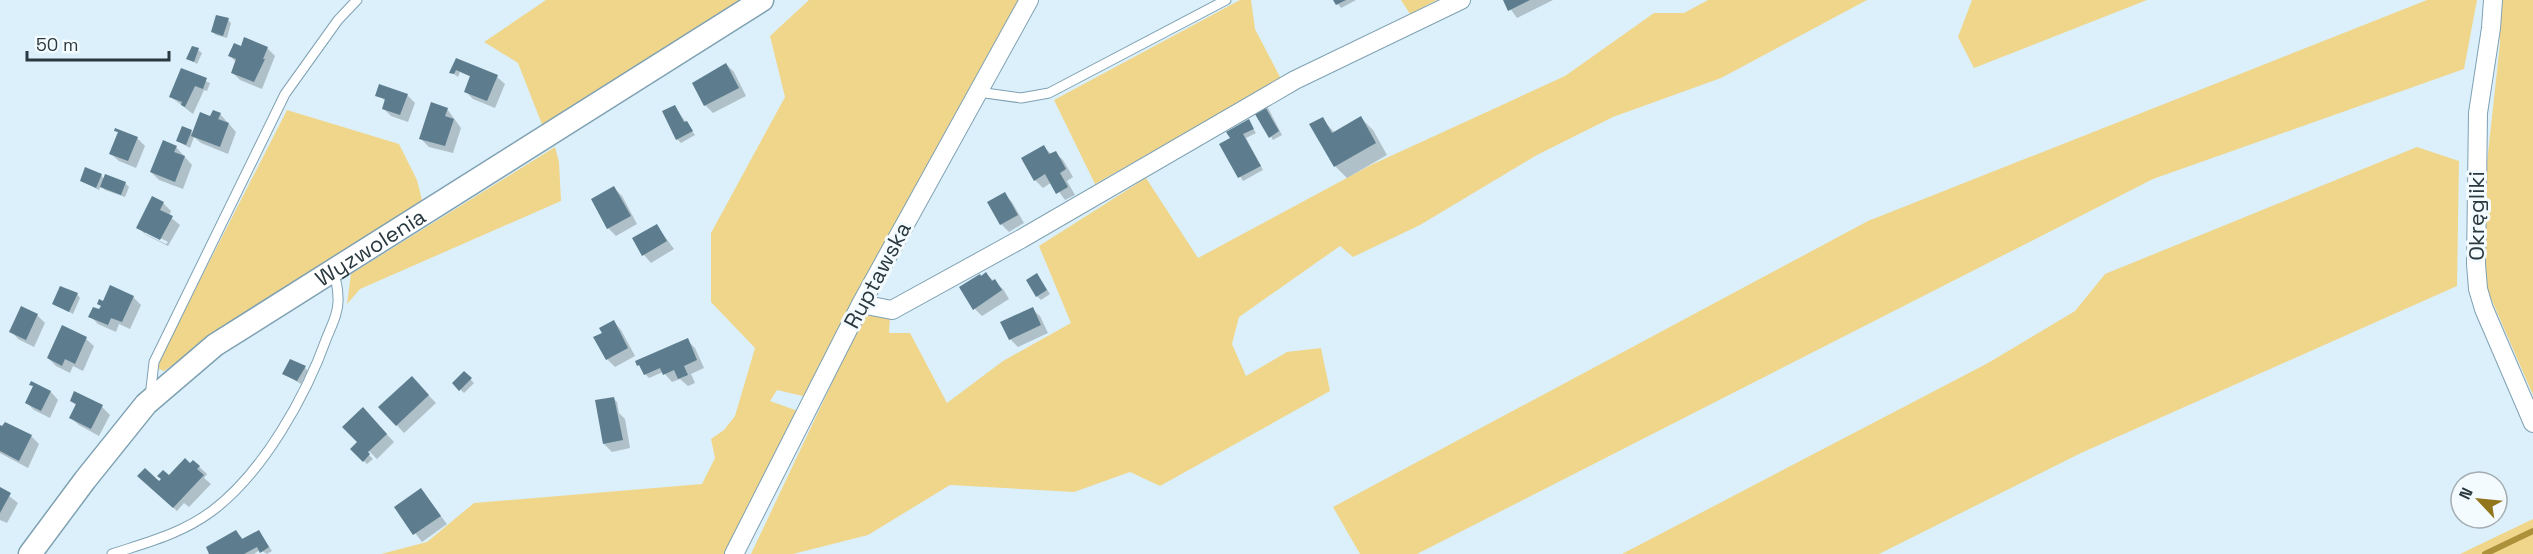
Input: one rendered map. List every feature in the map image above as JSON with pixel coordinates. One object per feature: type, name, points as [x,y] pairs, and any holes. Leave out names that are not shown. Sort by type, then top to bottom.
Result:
[{"type":"street","name":"Wyzwolenia","points":[[30,554],[120,435],[150,400],[233,333],[762,0]]},
{"type":"street","name":"Ruptawska","points":[[734,554],[861,303],[1029,0]]},
{"type":"street","points":[[861,303],[892,310],[1021,239],[1295,80],[1461,0]]},
{"type":"street","name":"Okręgliki","points":[[2493,0],[2478,113],[2476,264],[2478,289],[2496,338],[2533,423]]},
{"type":"lane","points":[[150,400],[154,362],[285,94],[338,20],[357,0]]},
{"type":"lane","points":[[978,92],[1021,99],[1049,93],[1226,0]]},
{"type":"lane","points":[[112,554],[170,537],[184,530],[213,511],[247,479],[287,420],[307,385],[323,349],[338,304],[337,288],[332,271]]},
{"type":"shaded area","points":[[546,0],[744,0],[543,127],[518,63],[484,42]]},
{"type":"shaded area","points":[[809,0],[1023,0],[807,397],[777,390],[770,401],[798,411],[726,554],[381,554],[427,542],[474,503],[702,484],[715,458],[711,439],[724,430],[735,416],[755,348],[711,302],[711,233],[785,97],[770,36]]},
{"type":"shaded area","points":[[1240,0],[1251,0],[1255,29],[1281,79],[1095,184],[1054,100]]},
{"type":"shaded area","points":[[1401,0],[1437,0],[1410,14]]},
{"type":"shaded area","points":[[1708,0],[1867,0],[1721,78],[1613,117],[1537,155],[1420,225],[1353,257],[1340,246],[1239,317],[1232,344],[1246,376],[1287,352],[1321,348],[1330,391],[1160,486],[1130,472],[1074,492],[950,485],[868,535],[793,554],[751,554],[865,313],[890,316],[889,333],[910,333],[947,403],[1003,361],[1071,323],[1039,246],[1146,178],[1198,258],[1371,165],[1565,76],[1654,13],[1684,13]]},
{"type":"shaded area","points":[[1972,0],[2147,0],[1974,68],[1958,37]]},
{"type":"shaded area","points":[[2427,0],[2477,0],[2464,69],[2153,179],[1417,554],[1360,554],[1333,507],[1868,221]]},
{"type":"shaded area","points":[[2498,0],[2533,0],[2533,395],[2476,264],[2500,43]]},
{"type":"shaded area","points":[[287,110],[399,144],[417,180],[423,204],[244,315],[164,371],[159,369],[157,364]]},
{"type":"shaded area","points":[[555,147],[559,162],[561,201],[360,289],[347,304],[351,274]]},
{"type":"shaded area","points":[[2417,147],[2459,161],[2457,286],[2081,453],[1879,554],[1622,554],[1988,363],[2075,311],[2105,274]]},
{"type":"shaded area","points":[[2533,519],[2533,554],[2460,554]]},
{"type":"building","points":[[1333,0],[1346,0],[1336,5]]},
{"type":"building","points":[[1503,0],[1530,0],[1508,11]]},
{"type":"building","points":[[216,15],[229,18],[223,36],[211,32]]},
{"type":"building","points":[[244,37],[268,47],[254,82],[231,73],[236,59],[228,56],[234,43],[241,46]]},
{"type":"building","points":[[192,46],[199,48],[194,62],[186,59]]},
{"type":"building","points":[[456,58],[498,75],[487,101],[464,92],[470,76],[456,70],[454,74],[449,73]]},
{"type":"building","points":[[726,63],[739,88],[704,106],[692,83]]},
{"type":"building","points":[[181,68],[207,78],[203,89],[195,86],[185,107],[181,105],[182,102],[169,97]]},
{"type":"building","points":[[379,84],[408,94],[400,115],[382,109],[385,99],[375,96]]},
{"type":"building","points":[[431,102],[448,108],[445,116],[454,119],[445,146],[419,139]]},
{"type":"building","points":[[675,105],[684,122],[687,121],[693,131],[676,140],[662,111]]},
{"type":"building","points":[[1264,105],[1279,131],[1269,138],[1252,109]]},
{"type":"building","points":[[213,110],[221,113],[218,119],[229,123],[220,147],[191,136],[200,112],[210,116]]},
{"type":"building","points":[[1361,116],[1376,143],[1334,167],[1309,124],[1323,117],[1332,133]]},
{"type":"building","points":[[1249,119],[1254,129],[1243,134],[1261,166],[1238,178],[1219,144],[1230,138],[1226,132]]},
{"type":"building","points":[[182,126],[192,130],[186,145],[176,141]]},
{"type":"building","points":[[115,128],[138,137],[128,161],[109,154],[118,132],[114,131]]},
{"type":"building","points":[[163,140],[177,146],[174,152],[185,156],[175,182],[150,172]]},
{"type":"building","points":[[1044,145],[1049,154],[1056,151],[1066,169],[1060,173],[1068,187],[1056,194],[1045,174],[1034,181],[1021,158]]},
{"type":"building","points":[[85,167],[102,174],[96,188],[80,181]]},
{"type":"building","points":[[105,174],[126,182],[121,195],[100,187]]},
{"type":"building","points":[[614,186],[631,216],[607,229],[591,199]]},
{"type":"building","points":[[1005,192],[1018,215],[1000,225],[987,202]]},
{"type":"building","points":[[152,196],[164,202],[160,210],[173,216],[160,240],[136,228]]},
{"type":"building","points":[[657,224],[667,241],[642,256],[632,238]]},
{"type":"building","points":[[986,272],[992,281],[995,279],[1002,290],[973,310],[959,287]]},
{"type":"building","points":[[1037,273],[1047,290],[1036,297],[1026,280]]},
{"type":"building","points":[[110,285],[134,296],[122,322],[111,318],[108,325],[88,317],[93,307],[99,309],[101,306],[97,304],[99,299],[103,301]]},
{"type":"building","points":[[60,286],[78,293],[69,312],[52,304]]},
{"type":"building","points":[[21,306],[38,314],[26,340],[9,332]]},
{"type":"building","points":[[1033,307],[1041,325],[1009,340],[1000,322]]},
{"type":"building","points":[[614,320],[628,348],[606,360],[593,337],[602,333],[599,328]]},
{"type":"building","points":[[62,325],[87,337],[75,364],[65,359],[62,366],[47,358]]},
{"type":"building","points":[[688,338],[697,360],[684,366],[688,375],[678,379],[674,370],[663,375],[660,368],[644,375],[639,365],[637,366],[635,361]]},
{"type":"building","points":[[290,359],[306,366],[297,381],[282,374]]},
{"type":"building","points":[[464,371],[472,378],[459,391],[452,383]]},
{"type":"building","points":[[412,376],[429,395],[396,426],[378,407]]},
{"type":"building","points":[[31,381],[51,391],[41,411],[25,403],[33,386],[29,385]]},
{"type":"building","points":[[74,391],[103,405],[91,429],[69,418],[76,404],[70,401]]},
{"type":"building","points":[[614,397],[623,440],[603,444],[595,400]]},
{"type":"building","points":[[363,407],[387,434],[368,452],[370,454],[363,462],[350,449],[357,442],[342,427]]},
{"type":"building","points":[[5,422],[32,435],[19,461],[0,451],[0,425],[2,426]]},
{"type":"building","points":[[185,458],[190,463],[193,460],[200,466],[197,469],[204,475],[173,508],[137,476],[145,468],[159,481],[161,479],[157,476],[163,470],[169,475]]},
{"type":"building","points":[[0,487],[11,493],[0,513]]},
{"type":"building","points":[[421,488],[441,516],[413,535],[394,507]]},
{"type":"building","points":[[236,530],[242,539],[259,530],[269,547],[260,553],[257,547],[244,554],[209,554],[206,547]]},
{"type":"waterway","points":[[2485,554],[2533,531]]}]
